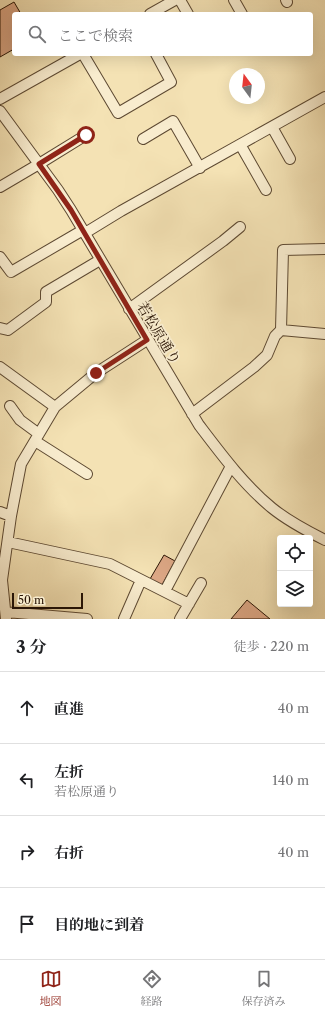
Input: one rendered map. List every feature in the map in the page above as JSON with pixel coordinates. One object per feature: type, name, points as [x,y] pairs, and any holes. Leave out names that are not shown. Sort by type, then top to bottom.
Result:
[{"type":"street","points":[[154,12],[175,0]]},
{"type":"street","points":[[180,0],[187,12]]},
{"type":"street","points":[[234,0],[241,12]]},
{"type":"street","points":[[0,99],[76,56]]},
{"type":"street","points":[[84,56],[118,113],[171,82],[157,56]]},
{"type":"street","points":[[0,257],[10,272],[241,146],[325,97]]},
{"type":"street","name":"若松原通り","points":[[0,111],[58,190],[147,340],[206,435],[231,466],[260,497],[290,521],[325,540]]},
{"type":"street","points":[[143,139],[173,121],[200,168]]},
{"type":"street","points":[[272,127],[290,159]]},
{"type":"street","points":[[0,187],[86,135]]},
{"type":"street","points":[[241,146],[266,190]]},
{"type":"street","points":[[129,309],[224,241],[240,227]]},
{"type":"street","points":[[281,330],[284,250],[325,249]]},
{"type":"street","points":[[0,328],[8,330],[46,302],[46,292],[100,260]]},
{"type":"street","points":[[192,414],[254,367],[267,355],[274,336],[281,330],[325,334]]},
{"type":"street","points":[[87,619],[5,617],[1,580],[21,464],[55,407],[96,373],[147,340]]},
{"type":"street","points":[[0,367],[55,407]]},
{"type":"street","points":[[10,406],[20,420],[37,438],[88,474]]},
{"type":"street","points":[[165,591],[231,466]]},
{"type":"street","points":[[0,512],[11,516]]},
{"type":"street","points":[[8,542],[110,564],[189,604]]},
{"type":"street","points":[[124,619],[141,580]]},
{"type":"street","points":[[180,619],[201,583]]},
{"type":"building","points":[[14,2],[20,12],[12,12],[12,50],[0,57],[0,10]]},
{"type":"building","points":[[164,555],[175,561],[162,585],[150,579]]},
{"type":"building","points":[[247,600],[270,619],[231,619]]},
{"type":"route","points":[[86,135],[39,164],[71,210],[147,340],[96,373]]}]
